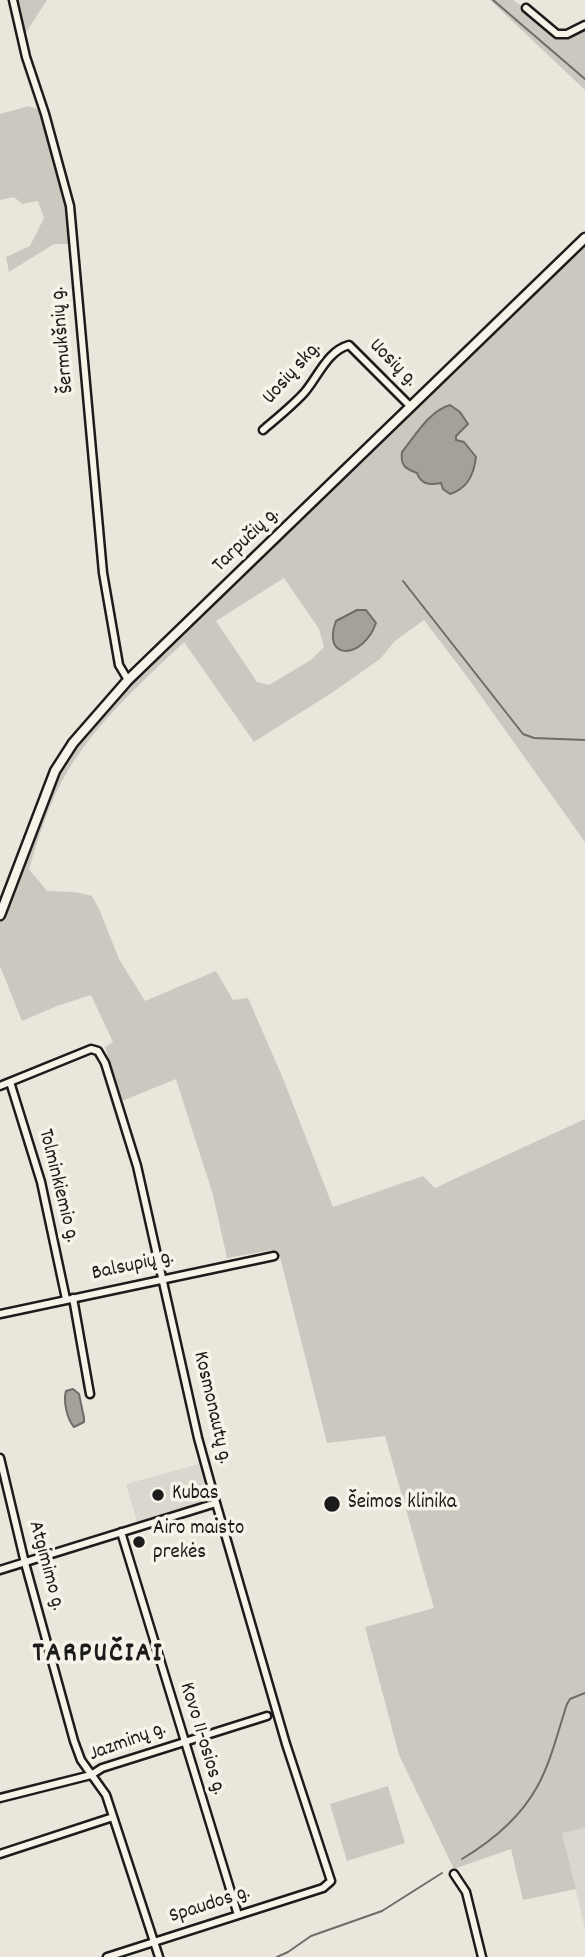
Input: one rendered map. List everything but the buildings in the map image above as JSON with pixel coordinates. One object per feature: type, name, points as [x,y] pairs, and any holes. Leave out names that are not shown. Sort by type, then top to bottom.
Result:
[{"type":"main road","name":"Tarpučių g.","points":[[0,915],[55,771],[73,743],[128,680],[585,238]]},
{"type":"street","name":"Šermukšnių g.","points":[[13,0],[26,57],[70,206],[103,573],[119,665],[128,680]]},
{"type":"street","points":[[526,8],[557,34],[567,34],[585,25]]},
{"type":"street","name":"Uosių g.","points":[[349,345],[411,407]]},
{"type":"street","name":"Uosių skg.","points":[[263,430],[307,390],[322,366],[342,347],[349,345]]},
{"type":"street","name":"Kosmonautų g.","points":[[10,1082],[91,1049],[98,1051],[105,1063],[137,1166],[198,1438],[286,1744],[331,1881],[323,1888]]},
{"type":"street","points":[[0,1086],[10,1082]]},
{"type":"street","name":"Tolminkiemio g.","points":[[10,1082],[41,1182],[90,1394]]},
{"type":"street","name":"Balsupių g.","points":[[0,1314],[274,1256]]},
{"type":"street","name":"Atgimimo g.","points":[[0,1458],[25,1563],[74,1741],[81,1760],[106,1796],[159,1957]]},
{"type":"street","points":[[0,1570],[216,1503]]},
{"type":"street","name":"Kovo 11-osios g.","points":[[121,1532],[238,1916]]},
{"type":"street","name":"Jazminų g.","points":[[0,1798],[91,1775],[102,1768],[267,1716]]},
{"type":"street","points":[[0,1854],[113,1817]]},
{"type":"street","points":[[454,1874],[468,1899],[482,1957]]},
{"type":"street","name":"Spaudos g.","points":[[107,1957],[323,1888]]},
{"type":"shaded area","points":[[17,0],[47,0],[25,34]]},
{"type":"shaded area","points":[[490,0],[513,0],[567,37],[585,29],[585,90]]},
{"type":"shaded area","points":[[29,106],[39,110],[67,211],[70,244],[54,244],[9,272],[6,257],[30,246],[44,218],[38,201],[22,204],[14,197],[0,200],[0,114]]},
{"type":"shaded area","points":[[585,244],[585,842],[424,620],[395,641],[380,659],[254,742],[184,642],[113,712],[81,750],[56,793],[29,869],[47,891],[92,896],[119,959],[145,1001],[216,971],[233,1000],[248,998],[282,1076],[333,1207],[423,1176],[435,1188],[585,1119],[585,1828],[562,1833],[576,1889],[523,1900],[511,1849],[454,1869],[399,1755],[365,1627],[434,1608],[385,1436],[327,1443],[280,1257],[272,1250],[227,1258],[213,1195],[176,1079],[122,1101],[105,1047],[113,1042],[91,995],[22,1021],[0,966],[0,923],[65,761],[84,735],[131,683]],"holes":[[[284,578],[319,629],[324,647],[311,660],[269,685],[257,682],[216,621]],[[336,621],[376,623],[372,633],[360,647],[331,636]]]},
{"type":"shaded area","points":[[450,405],[460,412],[468,424],[456,436],[456,440],[464,442],[476,457],[469,480],[461,489],[450,494],[443,489],[441,483],[423,482],[417,473],[405,466],[402,452],[429,418]]},
{"type":"shaded area","points":[[357,610],[366,610],[376,623],[362,644],[346,651],[339,649],[334,643],[333,634],[336,621]]},
{"type":"shaded area","points":[[73,1389],[79,1394],[84,1418],[84,1422],[74,1427],[65,1400],[66,1391]]},
{"type":"shaded area","points":[[199,1464],[210,1502],[137,1522],[126,1484]]},
{"type":"shaded area","points":[[388,1786],[405,1843],[347,1861],[330,1804]]},
{"type":"shaded area","points":[[585,1828],[585,1929],[562,1832]]},
{"type":"waterway","points":[[493,0],[585,79]]},
{"type":"waterway","points":[[403,581],[523,734],[534,738],[585,740]]},
{"type":"waterway","points":[[462,1859],[484,1845],[522,1809],[537,1787],[546,1767],[567,1704],[570,1699],[585,1693]]},
{"type":"waterway","points":[[277,1957],[311,1936],[382,1911],[442,1873]]},
{"type":"place","name":"Kubas","points":[[158,1495]]},
{"type":"place","name":"Šeimos klinika","points":[[332,1504]]},
{"type":"place","name":"Airo maisto prekės","points":[[139,1542]]},
{"type":"district","name":"TARPUČIAI","points":[[98,1656]]}]
